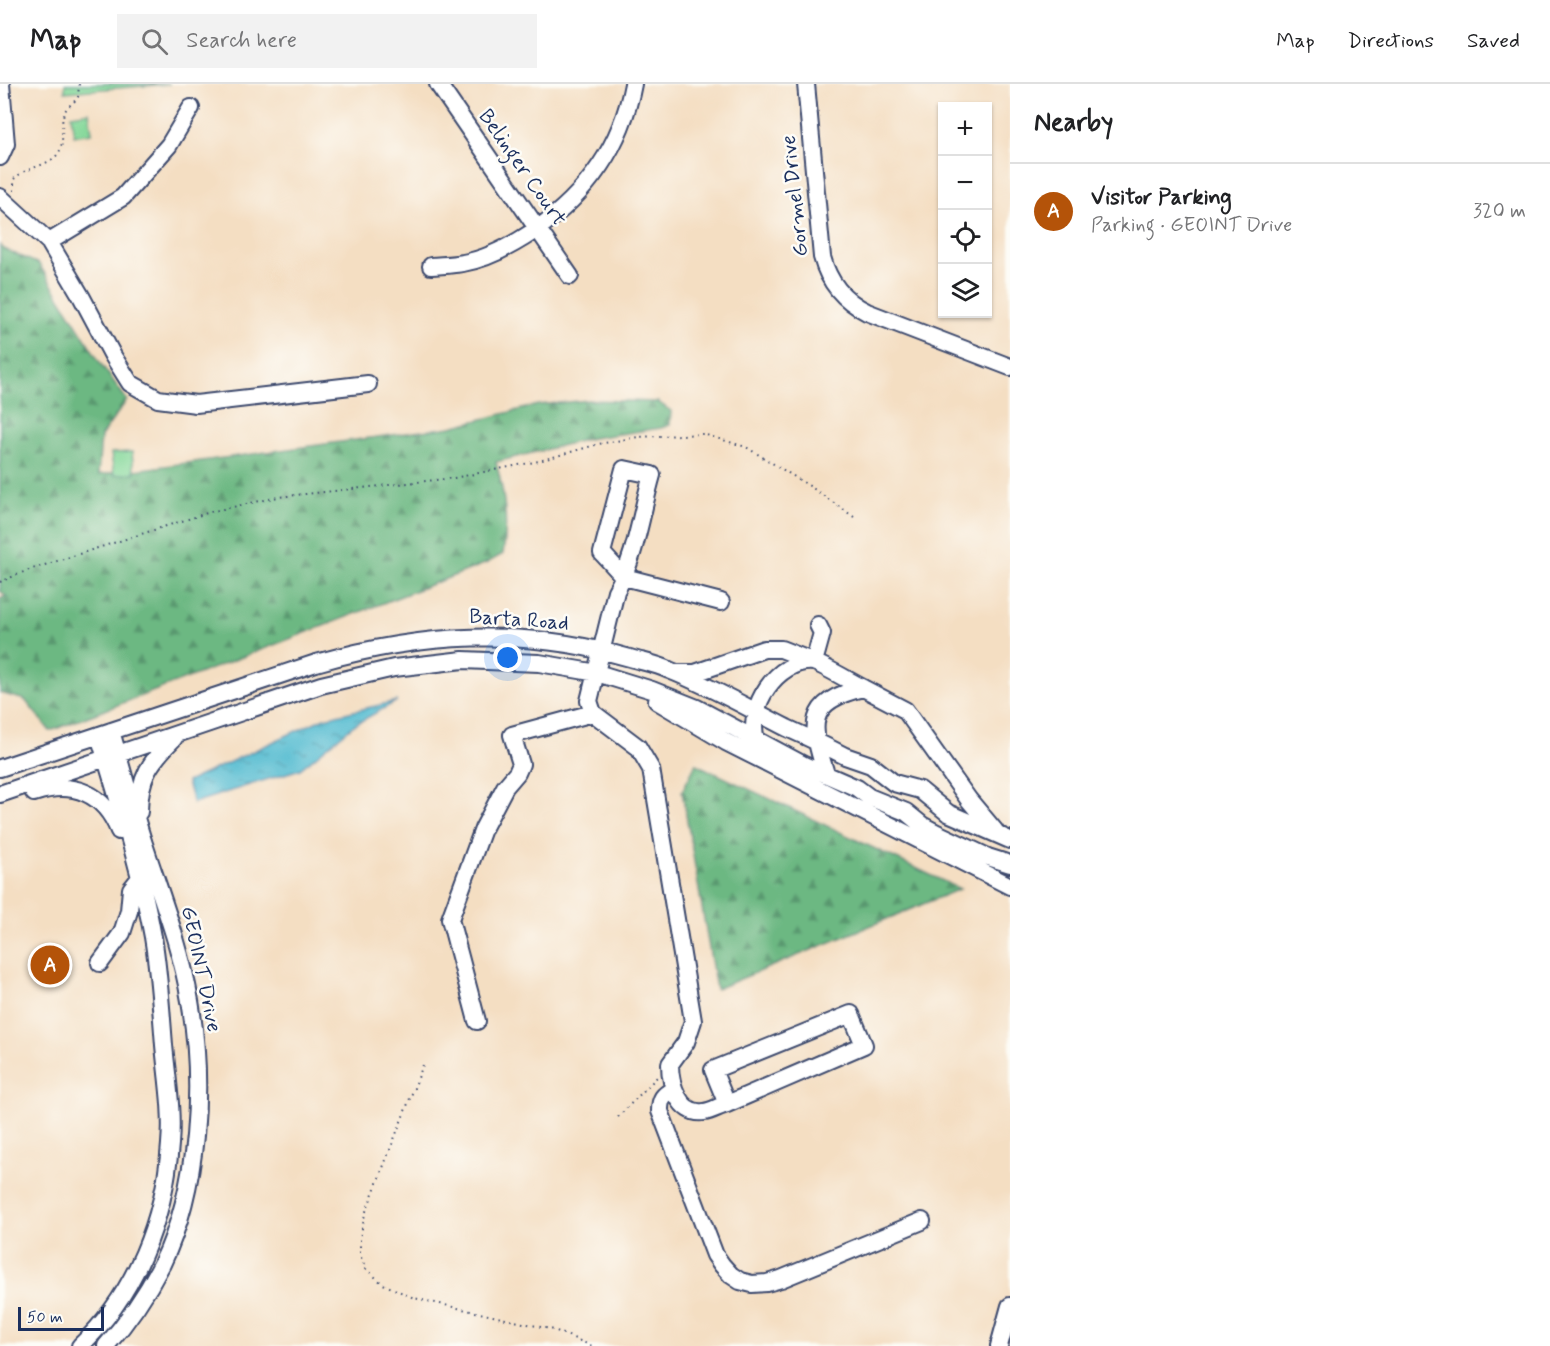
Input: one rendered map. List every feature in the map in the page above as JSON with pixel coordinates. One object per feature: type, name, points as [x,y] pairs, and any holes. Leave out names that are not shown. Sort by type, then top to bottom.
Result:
[{"type":"street","points":[[0,157],[6,144],[2,84]]},
{"type":"street","name":"Belinger Court","points":[[438,84],[570,276]]},
{"type":"street","points":[[431,266],[464,263],[483,258],[517,243],[563,210],[593,178],[611,148],[622,124],[633,84]]},
{"type":"street","name":"Gormel Drive","points":[[806,84],[822,257],[831,281],[838,291],[855,306],[867,312],[1010,367]]},
{"type":"street","points":[[49,242],[123,197],[169,145],[191,108]]},
{"type":"street","points":[[4,200],[49,242],[130,383],[158,399],[196,404],[368,384]]},
{"type":"street","points":[[721,602],[624,578],[602,553],[624,469],[652,475],[624,578],[616,591],[589,701],[593,713],[638,747],[651,769],[693,1021],[686,1042],[670,1064],[674,1089],[681,1103],[688,1109],[705,1112],[727,1104],[864,1045],[851,1014],[713,1070],[727,1104]]},
{"type":"street","points":[[814,662],[822,633],[818,625]]},
{"type":"street","name":"Barta Road","points":[[0,768],[363,649],[416,640],[484,636],[558,642],[602,650],[675,672],[844,756],[871,765],[894,783],[920,790],[948,813],[1005,838]]},
{"type":"street","points":[[675,672],[695,673],[764,649],[781,649],[814,662],[905,711],[969,800],[1005,838]]},
{"type":"street","name":"Barta Road","points":[[0,794],[321,686],[394,668],[463,660],[539,663],[597,673],[697,708],[869,796],[906,812],[922,825],[948,838],[988,857],[1010,864]]},
{"type":"street","points":[[756,739],[752,729],[756,711],[770,684],[782,671],[795,665],[814,662]]},
{"type":"street","points":[[638,686],[726,742],[1010,886]]},
{"type":"street","points":[[826,774],[814,730],[816,719],[823,706],[838,696],[863,688]]},
{"type":"street","points":[[477,1021],[450,919],[483,829],[505,787],[517,773],[521,764],[512,735],[593,713]]},
{"type":"street","name":"GEOINT Drive","points":[[80,1346],[120,1299],[145,1253],[161,1207],[171,1144],[169,1091],[174,1062],[172,1003],[163,950],[152,930],[105,733]]},
{"type":"street","points":[[138,825],[139,798],[144,778],[153,759],[176,736]]},
{"type":"street","name":"GEOINT Drive","points":[[106,1346],[128,1320],[162,1263],[178,1222],[195,1134],[197,1070],[190,1001],[170,919],[112,757]]},
{"type":"street","points":[[0,804],[43,790],[63,787],[78,789],[88,794],[113,815],[122,838],[133,855]]},
{"type":"street","points":[[959,861],[1010,864]]},
{"type":"street","points":[[100,963],[122,933],[129,911],[131,889],[139,879]]},
{"type":"street","points":[[122,933],[152,930],[170,919]]},
{"type":"street","points":[[674,1089],[664,1095],[660,1101],[660,1111],[715,1254],[731,1275],[740,1281],[752,1284],[781,1279],[922,1221]]},
{"type":"street","points":[[999,1346],[1010,1306]]},
{"type":"path","points":[[4,200],[14,195],[14,179],[17,175],[39,167],[57,156],[61,148],[64,115],[66,109],[78,97],[79,84]]},
{"type":"path","points":[[0,582],[26,571],[210,512],[278,497],[454,478],[539,461],[599,444],[638,437],[703,434],[746,447],[812,487],[854,517]]},
{"type":"path","points":[[618,1117],[670,1064]]},
{"type":"path","points":[[423,1065],[365,1214],[360,1238],[360,1255],[366,1269],[383,1284],[414,1298],[554,1330],[592,1346]]},
{"type":"green space","points":[[65,84],[170,84],[65,92]]},
{"type":"green space","points":[[89,112],[92,133],[74,136],[71,115]]},
{"type":"green space","points":[[0,245],[4,249],[39,264],[101,364],[127,400],[101,436],[98,475],[451,427],[538,405],[589,400],[658,402],[671,411],[670,425],[592,438],[496,462],[505,508],[506,530],[503,554],[487,563],[50,731],[25,700],[0,693],[0,599],[6,596],[0,591]]},
{"type":"green space","points":[[132,452],[134,473],[114,475],[111,453]]},
{"type":"green space","points":[[696,764],[960,889],[716,989],[682,791]]},
{"type":"water","points":[[397,701],[354,725],[300,769],[193,803],[187,782],[324,718]]},
{"type":"place","name":"Visitor Parking","points":[[50,965]]}]
